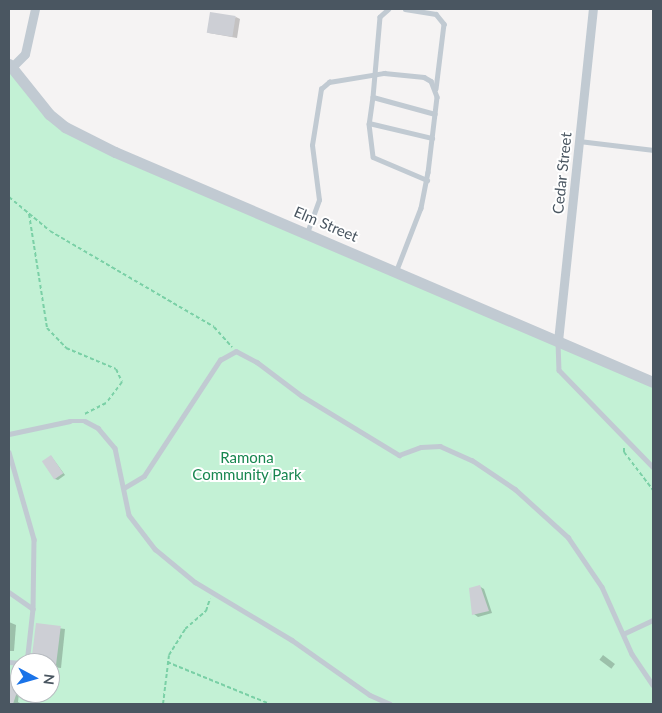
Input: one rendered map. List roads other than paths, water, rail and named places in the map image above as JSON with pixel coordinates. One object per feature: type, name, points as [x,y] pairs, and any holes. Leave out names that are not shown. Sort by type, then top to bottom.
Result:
[{"type":"street","points":[[10,65],[24,54],[34,9]]},
{"type":"street","name":"Cedar Street","points":[[558,341],[593,9]]},
{"type":"street","name":"Elm Street","points":[[10,65],[49,114],[65,127],[115,152],[397,270],[653,382]]},
{"type":"lane","points":[[389,9],[380,18],[377,75],[369,123],[373,156],[427,180]]},
{"type":"lane","points":[[397,270],[415,224],[427,180],[444,24],[436,14],[405,9]]},
{"type":"lane","points":[[307,233],[319,200],[312,145],[321,89],[337,81],[377,75],[424,78],[436,89]]},
{"type":"lane","points":[[373,97],[435,114]]},
{"type":"lane","points":[[369,123],[432,138]]},
{"type":"lane","points":[[579,141],[653,150]]},
{"type":"lane","points":[[558,341],[559,370],[653,467]]},
{"type":"lane","points":[[124,488],[144,476],[220,360],[236,351],[258,362],[302,396],[399,455],[421,447],[440,446],[472,460],[515,489],[568,537],[602,587],[632,654],[653,685]]},
{"type":"lane","points":[[9,434],[27,428],[80,421],[98,428],[115,448],[129,515],[155,549],[212,592],[292,640],[370,695],[390,704]]},
{"type":"lane","points":[[9,452],[34,539],[33,609],[28,653]]},
{"type":"lane","points":[[9,592],[33,609]]},
{"type":"lane","points":[[623,634],[653,620]]},
{"type":"park label","name":"Ramona Community Park","points":[[247,466]]}]
